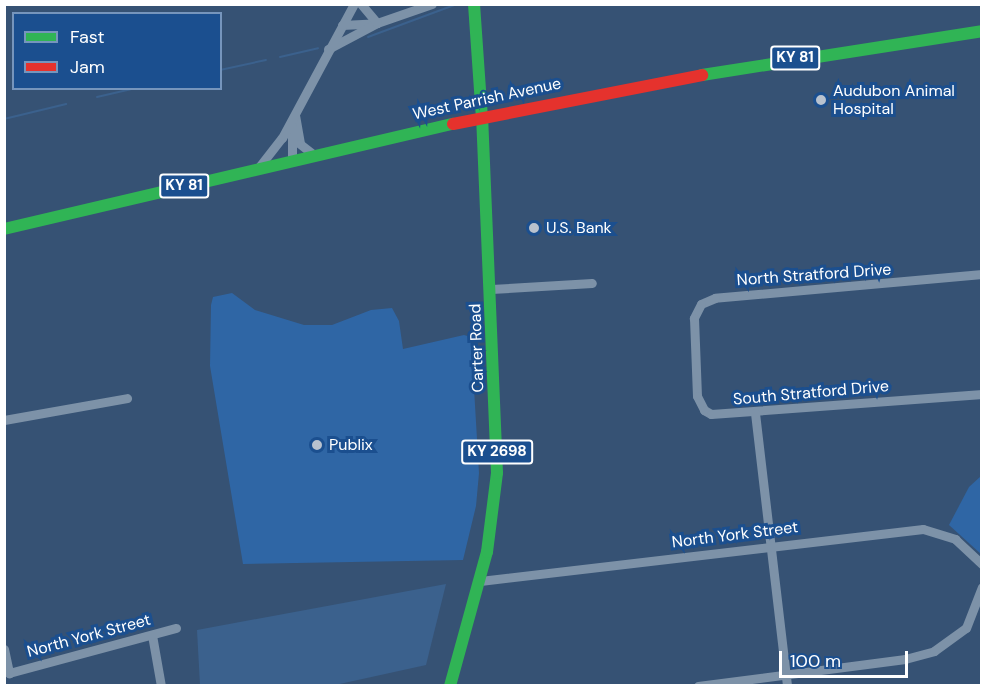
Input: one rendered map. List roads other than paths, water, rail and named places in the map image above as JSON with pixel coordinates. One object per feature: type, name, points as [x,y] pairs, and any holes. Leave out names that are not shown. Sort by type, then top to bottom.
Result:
[{"type":"main road","name":"Carter Road","points":[[450,686],[480,581],[491,530],[497,473],[482,117],[474,4]]},
{"type":"main road","name":"West Parrish Avenue","points":[[4,229],[313,154],[482,117],[766,63],[981,31]]},
{"type":"street","points":[[361,4],[377,23]]},
{"type":"street","points":[[328,48],[377,23],[432,4]]},
{"type":"street","points":[[259,167],[274,151],[295,115],[349,7]]},
{"type":"street","points":[[342,25],[377,23]]},
{"type":"street","points":[[295,115],[300,144],[313,154]]},
{"type":"street","points":[[292,159],[291,129],[295,115]]},
{"type":"street","name":"North Stratford Drive","points":[[694,353],[694,318],[707,300],[981,274]]},
{"type":"street","points":[[490,289],[592,283]]},
{"type":"street","name":"South Stratford Drive","points":[[694,353],[697,396],[704,410],[719,415],[981,394]]},
{"type":"street","points":[[4,420],[127,398]]},
{"type":"street","points":[[755,413],[768,546],[786,686]]},
{"type":"street","name":"North York Street","points":[[480,581],[923,529],[955,539],[981,564]]},
{"type":"street","points":[[698,686],[905,659],[934,651],[966,628],[981,587]]},
{"type":"street","name":"North York Street","points":[[4,649],[9,673],[176,628]]},
{"type":"street","points":[[152,635],[161,686]]},
{"type":"waterway","points":[[368,37],[457,4]]},
{"type":"waterway","points":[[280,57],[318,48]]},
{"type":"waterway","points":[[222,70],[266,60]]},
{"type":"waterway","points":[[97,97],[127,90]]},
{"type":"waterway","points":[[4,119],[66,104]]},
{"type":"place","name":"Audubon Animal Hospital","points":[[821,100]]},
{"type":"place","name":"U.S. Bank","points":[[534,228]]},
{"type":"place","name":"Publix","points":[[317,445]]}]
